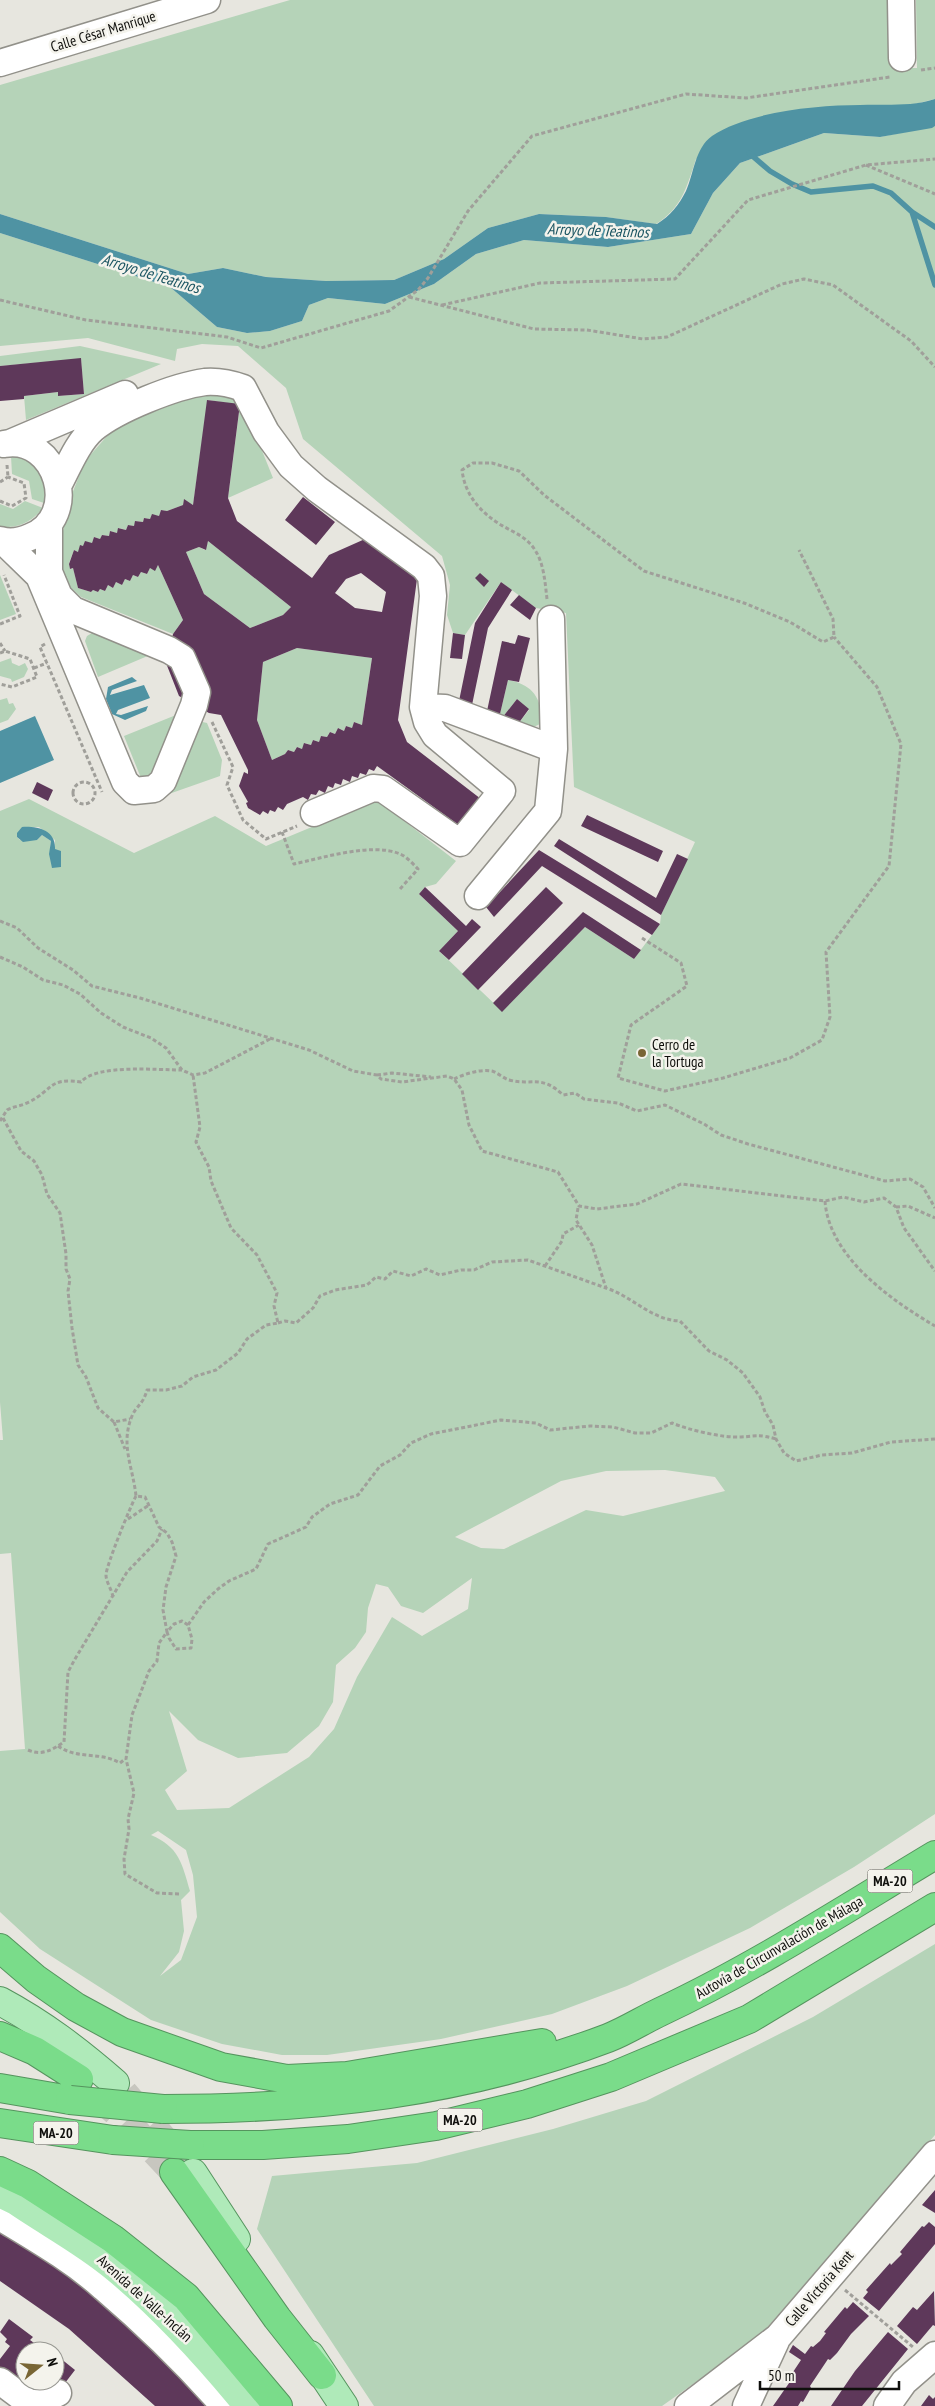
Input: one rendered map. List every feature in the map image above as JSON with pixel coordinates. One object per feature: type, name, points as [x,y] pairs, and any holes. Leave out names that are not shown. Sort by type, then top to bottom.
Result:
[{"type":"highway","name":"Autovía de Circunvalación de Málaga","points":[[0,2088],[74,2089],[162,2109],[241,2109],[334,2103],[423,2090],[541,2061],[610,2037],[717,1985],[935,1855]]},
{"type":"highway","name":"MA-20","points":[[0,2123],[112,2140],[190,2145],[263,2145],[348,2140],[436,2126],[527,2104],[611,2077],[749,2019],[935,1907]]},
{"type":"highway","points":[[0,1948],[36,1979],[76,2007],[122,2032],[221,2067],[287,2079],[347,2076],[449,2060],[537,2044],[604,2023],[652,2016]]},
{"type":"highway","points":[[0,2036],[35,2051],[74,2089]]},
{"type":"highway","points":[[0,2171],[28,2184],[113,2239],[186,2297],[278,2406]]},
{"type":"highway","points":[[184,2172],[277,2318],[322,2375]]},
{"type":"main road","points":[[0,2001],[43,2025],[73,2047],[115,2083]]},
{"type":"main road","name":"Avenida de Valle-Inclán","points":[[0,2194],[16,2201],[113,2266],[167,2315],[208,2357],[248,2406]]},
{"type":"main road","points":[[322,2375],[344,2406]]},
{"type":"street","name":"Calle César Manrique","points":[[0,63],[206,0]]},
{"type":"street","points":[[901,0],[905,68]]},
{"type":"street","points":[[5,444],[130,392],[183,374],[209,368],[236,371],[255,380],[271,409],[291,466]]},
{"type":"street","points":[[59,484],[93,429],[135,405],[186,386],[208,382],[233,384],[243,388],[266,432],[291,466],[317,489],[424,567],[431,576],[433,596],[423,707],[435,735],[502,791],[460,842],[383,789],[373,788],[314,813]]},
{"type":"street","points":[[2,541],[20,541],[36,535],[49,523],[56,511],[60,498],[59,484],[53,468],[42,454],[27,446],[5,444]]},
{"type":"street","points":[[2,541],[39,576],[125,782],[134,791],[154,789],[163,781],[190,715],[197,692],[182,658],[169,650],[73,610],[59,596],[48,572],[49,523]]},
{"type":"street","points":[[65,640],[76,622],[88,617]]},
{"type":"street","points":[[478,896],[558,816],[554,749],[551,619]]},
{"type":"street","points":[[423,707],[445,708],[554,749]]},
{"type":"street","name":"Calle Victoria Kent","points":[[701,2404],[778,2337],[935,2154]]},
{"type":"street","points":[[0,2217],[41,2242],[104,2287],[200,2379],[224,2406]]},
{"type":"street","points":[[746,2406],[778,2337]]},
{"type":"street","points":[[887,2406],[904,2382],[928,2354]]},
{"type":"street","points":[[0,2381],[32,2405],[58,2393]]},
{"type":"path","points":[[0,300],[86,320],[228,337],[261,348],[389,311],[418,290],[428,278],[468,211],[532,136],[686,94],[746,98],[905,68],[935,68]]},
{"type":"path","points":[[441,305],[540,283],[675,279],[748,200],[866,165],[935,159]]},
{"type":"path","points":[[866,165],[935,194]]},
{"type":"path","points":[[409,297],[534,329],[587,330],[643,339],[667,337],[782,284],[804,279],[833,285],[912,342],[935,366]]},
{"type":"path","points":[[551,619],[541,563],[534,549],[520,534],[500,524],[477,506],[464,484],[462,470],[473,463],[492,463],[519,471],[544,495],[644,571],[744,603],[790,622],[823,642],[834,638]]},
{"type":"path","points":[[0,482],[8,477],[24,482],[26,498],[12,506],[0,501]]},
{"type":"path","points":[[642,938],[682,963],[687,986],[631,1025],[618,1078],[665,1091],[723,1078],[790,1058],[822,1040],[830,1017],[826,952],[890,866],[901,744],[877,687],[834,638],[834,619],[799,550]]},
{"type":"path","points":[[0,624],[20,616],[3,573]]},
{"type":"path","points":[[0,643],[5,651]]},
{"type":"path","points":[[0,653],[5,651],[30,659],[37,677],[12,687],[0,684]]},
{"type":"path","points":[[33,668],[47,663]]},
{"type":"path","points":[[190,715],[211,720],[233,768],[227,785],[243,820],[266,839],[306,822],[314,813]]},
{"type":"path","points":[[85,782],[93,788],[93,799],[88,803],[81,804],[74,795],[74,790],[80,783],[85,782]]},
{"type":"path","points":[[282,832],[294,864],[345,853],[370,851],[400,854],[418,869],[400,889]]},
{"type":"path","points":[[0,921],[17,928],[38,948],[73,970],[92,986],[140,998],[309,1050],[354,1071],[377,1075],[392,1073],[436,1077]]},
{"type":"path","points":[[0,957],[23,967],[43,980],[63,985],[80,994],[90,1006],[123,1027],[151,1038],[166,1048],[182,1070],[193,1076],[205,1073],[264,1040],[272,1038]]},
{"type":"path","points":[[113,1597],[106,1575],[120,1532],[127,1519],[128,1508],[136,1496],[131,1465],[114,1422],[98,1408],[86,1377],[78,1365],[68,1291],[70,1279],[66,1269],[66,1254],[60,1213],[47,1194],[42,1175],[34,1161],[21,1151],[1,1120],[7,1110],[28,1103],[52,1084],[67,1080],[81,1082],[86,1076],[102,1070],[182,1070]]},
{"type":"path","points":[[454,1079],[466,1074],[492,1072],[509,1080],[537,1080],[554,1087],[563,1095],[575,1093],[584,1099],[618,1103],[637,1111],[665,1105],[704,1124],[720,1135],[748,1144],[885,1181],[910,1179],[923,1187],[935,1208]]},
{"type":"path","points":[[377,1075],[381,1078],[402,1082],[447,1076],[454,1079],[462,1090],[469,1126],[482,1151],[558,1172],[579,1206],[597,1208],[637,1204],[681,1184],[825,1201],[843,1197],[864,1202],[884,1198],[896,1207],[904,1228],[935,1271]]},
{"type":"path","points":[[193,1076],[193,1091],[200,1126],[196,1142],[198,1148],[209,1168],[211,1181],[230,1228],[257,1255],[277,1293],[274,1306],[278,1323]]},
{"type":"path","points":[[825,1201],[827,1219],[852,1260],[895,1298],[935,1326]]},
{"type":"path","points":[[896,1207],[908,1206],[935,1218]]},
{"type":"path","points":[[578,1208],[576,1220],[592,1246],[606,1288]]},
{"type":"path","points":[[545,1266],[562,1242],[563,1234],[579,1225]]},
{"type":"path","points":[[125,1450],[132,1414],[144,1401],[147,1390],[166,1390],[182,1386],[193,1377],[216,1370],[238,1353],[247,1339],[266,1325],[285,1321],[296,1323],[309,1312],[320,1296],[335,1290],[367,1285],[376,1277],[385,1279],[394,1271],[411,1276],[426,1269],[440,1275],[461,1270],[474,1270],[492,1262],[506,1260],[528,1260],[621,1292],[652,1313],[670,1320],[680,1321],[709,1351],[727,1360],[743,1373],[760,1397],[764,1412],[773,1424],[776,1439],[784,1453],[796,1461],[822,1455],[852,1454],[891,1442],[935,1439]]},
{"type":"path","points":[[114,1422],[131,1419]]},
{"type":"path","points":[[188,1625],[204,1602],[218,1589],[229,1581],[256,1569],[268,1544],[306,1527],[312,1517],[330,1504],[358,1494],[380,1466],[400,1455],[411,1443],[431,1434],[500,1420],[536,1423],[550,1430],[590,1426],[613,1427],[635,1433],[651,1433],[672,1423],[684,1428],[723,1435],[742,1437],[755,1434],[776,1439]]},
{"type":"path","points":[[136,1496],[145,1497],[162,1529],[172,1542],[176,1556],[166,1587],[163,1610],[167,1632],[168,1638],[176,1649],[191,1648],[192,1639],[188,1625],[182,1621],[174,1624],[167,1632],[159,1644],[157,1661],[149,1671],[132,1715],[126,1759],[134,1793],[128,1819],[129,1829],[124,1859],[125,1874],[157,1892],[179,1894]]},
{"type":"path","points":[[127,1519],[149,1505]]},
{"type":"path","points":[[28,1750],[34,1753],[49,1752],[64,1742],[68,1672],[127,1572],[157,1541],[162,1529]]},
{"type":"path","points":[[58,1746],[75,1755],[95,1756],[120,1763],[126,1759]]},
{"type":"path","points":[[842,2287],[928,2354]]},
{"type":"green space","points":[[290,0],[890,0],[892,68],[917,68],[916,0],[935,0],[935,99],[696,159],[678,204],[665,218],[656,224],[606,217],[539,214],[488,228],[444,259],[394,280],[326,281],[266,277],[223,268],[188,274],[0,214],[0,85]]},
{"type":"green space","points":[[935,126],[935,1814],[854,1867],[750,1928],[627,1986],[552,2014],[441,2039],[327,2055],[282,2055],[222,2044],[151,2020],[40,1949],[0,1912],[0,1751],[25,1749],[11,1553],[0,1554],[0,1440],[3,1440],[0,1402],[0,811],[29,799],[134,853],[215,816],[266,846],[377,800],[456,861],[436,884],[425,887],[419,894],[458,931],[439,951],[502,1011],[585,927],[634,959],[660,924],[661,915],[695,842],[574,787],[566,613],[536,608],[501,582],[465,635],[453,633],[447,615],[450,585],[442,556],[303,439],[286,388],[238,346],[202,344],[177,349],[175,361],[88,338],[0,346],[0,233],[170,287],[217,327],[247,333],[270,331],[302,321],[309,305],[328,298],[385,304],[434,284],[476,254],[524,240],[608,247],[691,234],[713,193],[740,163],[824,133],[880,137]],"holes":[[[26,827],[39,827],[55,840],[55,849],[50,849],[51,841],[42,835],[37,840],[20,840],[17,837]],[[665,1470],[715,1477],[725,1491],[623,1516],[586,1510],[504,1549],[481,1548],[455,1537],[561,1481],[606,1471]],[[472,1578],[468,1609],[422,1636],[392,1617],[357,1677],[334,1729],[309,1757],[229,1808],[177,1810],[165,1790],[187,1771],[169,1711],[198,1740],[238,1758],[287,1753],[319,1726],[333,1702],[336,1665],[355,1648],[366,1632],[368,1608],[376,1584],[388,1587],[401,1606],[423,1613]],[[158,1831],[186,1850],[193,1875],[197,1917],[181,1960],[160,1976],[179,1952],[184,1931],[181,1900],[190,1891],[182,1864],[174,1851],[151,1835]]]},
{"type":"green space","points":[[80,346],[161,364],[26,420],[24,396],[58,392],[59,396],[84,394],[81,359],[0,366],[0,356]]},
{"type":"green space","points":[[209,390],[240,396],[273,478],[228,498],[240,405],[208,400],[193,505],[184,500],[183,505],[167,511],[161,510],[159,516],[152,515],[150,519],[144,518],[143,522],[136,521],[134,526],[128,525],[126,530],[119,528],[117,533],[110,531],[109,536],[102,535],[100,539],[94,537],[92,543],[78,552],[74,550],[69,563],[70,569],[73,568],[78,588],[91,592],[93,590],[98,592],[100,589],[105,591],[108,585],[113,588],[116,582],[122,585],[125,579],[130,581],[133,575],[138,577],[141,572],[147,574],[150,568],[155,570],[158,565],[183,620],[173,634],[81,597],[68,585],[62,566],[63,531],[70,499],[85,461],[115,427],[152,404]]},
{"type":"green space","points":[[11,456],[27,461],[39,471],[44,486],[44,503],[32,499],[29,481],[12,474]]},
{"type":"green space","points":[[25,501],[43,508],[24,523],[12,527],[0,526],[0,504],[13,509]]},
{"type":"green space","points":[[208,541],[291,607],[283,615],[250,628],[204,594],[186,552],[199,547],[205,550]]},
{"type":"green space","points":[[0,575],[16,614],[0,620]]},
{"type":"green space","points":[[92,633],[101,634],[150,655],[98,677],[85,641],[87,636]]},
{"type":"green space","points":[[297,648],[372,658],[362,725],[354,722],[352,728],[346,726],[344,731],[338,728],[335,734],[330,732],[327,737],[321,736],[319,742],[313,740],[311,745],[305,743],[302,749],[297,747],[294,752],[288,750],[285,754],[272,760],[257,720],[263,662]]},
{"type":"green space","points":[[11,658],[12,663],[19,666],[25,663],[28,669],[24,677],[12,682],[11,679],[0,676],[0,662]]},
{"type":"green space","points":[[508,680],[522,684],[536,697],[541,709],[542,717],[540,724],[527,730],[518,724],[529,710],[517,699],[502,718],[500,714]]},
{"type":"green space","points":[[7,698],[9,704],[13,703],[16,709],[8,720],[0,723],[0,700]]},
{"type":"green space","points":[[176,715],[152,775],[147,778],[141,778],[124,736]]},
{"type":"green space","points":[[198,721],[207,723],[222,760],[220,776],[166,795]]},
{"type":"green space","points":[[935,1944],[935,2135],[758,2338],[662,2406],[374,2406],[257,2229],[272,2176],[417,2163],[553,2129],[646,2101],[813,2017]]},
{"type":"water","name":"Arroyo de Teatinos","points":[[935,99],[935,126],[932,128],[880,137],[824,133],[740,163],[713,193],[691,234],[608,247],[524,240],[476,254],[434,284],[385,304],[328,298],[309,305],[302,321],[270,331],[247,333],[217,327],[170,287],[0,233],[0,214],[188,274],[223,268],[266,277],[326,281],[394,280],[444,259],[488,228],[539,214],[606,217],[657,224],[670,214],[686,191],[698,154],[706,141],[727,128],[744,121],[783,111],[804,108],[907,104]]},
{"type":"water","points":[[132,677],[137,681],[112,690],[110,695],[144,685],[150,698],[118,710],[116,714],[121,715],[148,706],[146,711],[125,720],[112,714],[106,699],[108,687]]},
{"type":"water","points":[[35,716],[54,760],[0,783],[0,731]]},
{"type":"water","points":[[22,827],[34,827],[49,833],[55,849],[61,851],[61,867],[52,868],[49,854],[51,841],[42,835],[37,840],[23,842],[17,837],[17,833]]},
{"type":"building","points":[[81,358],[84,394],[58,396],[58,392],[24,396],[24,399],[0,401],[0,366]]},
{"type":"building","points":[[207,400],[240,404],[228,498],[237,521],[312,578],[329,555],[365,539],[417,579],[398,720],[407,742],[481,799],[460,826],[377,766],[374,771],[369,769],[366,775],[360,773],[358,778],[352,776],[350,782],[343,779],[341,785],[335,783],[333,788],[328,786],[325,793],[319,790],[316,795],[311,794],[308,800],[303,797],[287,804],[283,810],[278,807],[275,812],[270,810],[268,814],[263,811],[260,815],[248,808],[246,803],[248,802],[239,786],[244,772],[248,774],[248,770],[221,715],[209,713],[179,696],[166,663],[173,634],[183,620],[158,565],[155,571],[150,568],[147,574],[141,572],[138,577],[133,575],[130,581],[125,579],[122,585],[116,582],[113,588],[108,585],[105,591],[100,589],[98,592],[93,590],[91,592],[78,588],[73,568],[70,569],[69,564],[74,550],[78,552],[80,545],[83,546],[85,541],[92,543],[94,537],[100,539],[102,535],[109,536],[110,531],[117,533],[118,528],[126,530],[128,525],[134,526],[135,521],[143,522],[144,518],[150,519],[152,514],[159,516],[161,510],[167,511],[183,505],[184,499],[193,505]],"holes":[[[208,541],[291,607],[283,615],[250,628],[204,594],[186,552],[199,547],[206,550]],[[361,573],[386,592],[382,612],[355,608],[335,593],[346,579]],[[297,648],[372,658],[362,725],[354,722],[352,728],[346,726],[344,731],[338,728],[335,734],[330,732],[327,737],[321,736],[319,742],[313,740],[311,745],[304,743],[302,749],[297,747],[294,752],[288,750],[285,754],[272,760],[257,720],[263,662]]]},
{"type":"building","points":[[303,497],[335,522],[316,545],[285,520]]},
{"type":"building","points":[[480,573],[489,581],[484,587],[475,578]]},
{"type":"building","points":[[501,582],[512,590],[488,628],[472,705],[459,701],[475,623]]},
{"type":"building","points":[[519,595],[536,608],[530,620],[510,605]]},
{"type":"building","points":[[453,633],[465,635],[462,659],[450,658]]},
{"type":"building","points":[[518,635],[530,638],[519,682],[508,680],[500,714],[487,711],[502,641],[515,644]]},
{"type":"building","points":[[517,699],[529,709],[518,724],[502,718]]},
{"type":"building","points":[[37,782],[53,790],[48,801],[32,793]]},
{"type":"building","points":[[587,815],[663,851],[658,862],[581,826]]},
{"type":"building","points":[[559,839],[656,898],[677,854],[688,859],[661,915],[554,846]]},
{"type":"building","points":[[539,850],[660,924],[652,935],[542,866],[494,917],[486,907]]},
{"type":"building","points":[[425,887],[466,926],[472,919],[481,927],[449,960],[439,951],[458,931],[419,894]]},
{"type":"building","points":[[546,887],[563,903],[478,990],[462,974]]},
{"type":"building","points":[[583,912],[641,950],[634,959],[585,927],[502,1012],[493,1003]]},
{"type":"building","points":[[935,2190],[935,2213],[922,2205]]},
{"type":"building","points":[[929,2222],[935,2227],[935,2244],[879,2311],[863,2298],[868,2292],[866,2290],[890,2263],[891,2265],[902,2254],[900,2252],[922,2226],[924,2227]]},
{"type":"building","points":[[0,2229],[63,2272],[127,2322],[213,2406],[155,2406],[69,2329],[0,2281]]},
{"type":"building","points":[[934,2291],[935,2326],[933,2325],[917,2344],[897,2326],[913,2307],[917,2310]]},
{"type":"building","points":[[853,2302],[869,2316],[851,2334],[837,2353],[830,2360],[828,2359],[810,2386],[811,2388],[803,2402],[801,2401],[798,2406],[773,2406],[794,2376],[791,2375],[801,2360],[789,2352],[793,2345],[805,2354],[811,2346],[813,2347],[820,2341],[826,2333],[824,2332],[845,2307],[847,2309]]},
{"type":"building","points":[[9,2319],[33,2337],[30,2340],[31,2341],[15,2341],[15,2382],[0,2371],[0,2359],[10,2346],[5,2342],[7,2339],[0,2332]]},
{"type":"building","points":[[888,2332],[908,2349],[862,2406],[831,2406],[855,2371]]},
{"type":"building","points":[[65,2362],[75,2370],[65,2383]]},
{"type":"building","points":[[26,2391],[37,2391],[33,2396]]},
{"type":"building","points":[[929,2395],[933,2399],[935,2397],[935,2406],[921,2406]]},
{"type":"waterway","points":[[749,153],[770,171],[792,184],[811,192],[873,186],[891,193],[912,212],[935,227]]},
{"type":"waterway","points":[[912,212],[935,285]]},
{"type":"tunnel","points":[[95,2093],[125,2120],[174,2172]]},
{"type":"tunnel","points":[[124,2093],[193,2173]]},
{"type":"place","name":"Cerro de la Tortuga","points":[[642,1053]]}]
